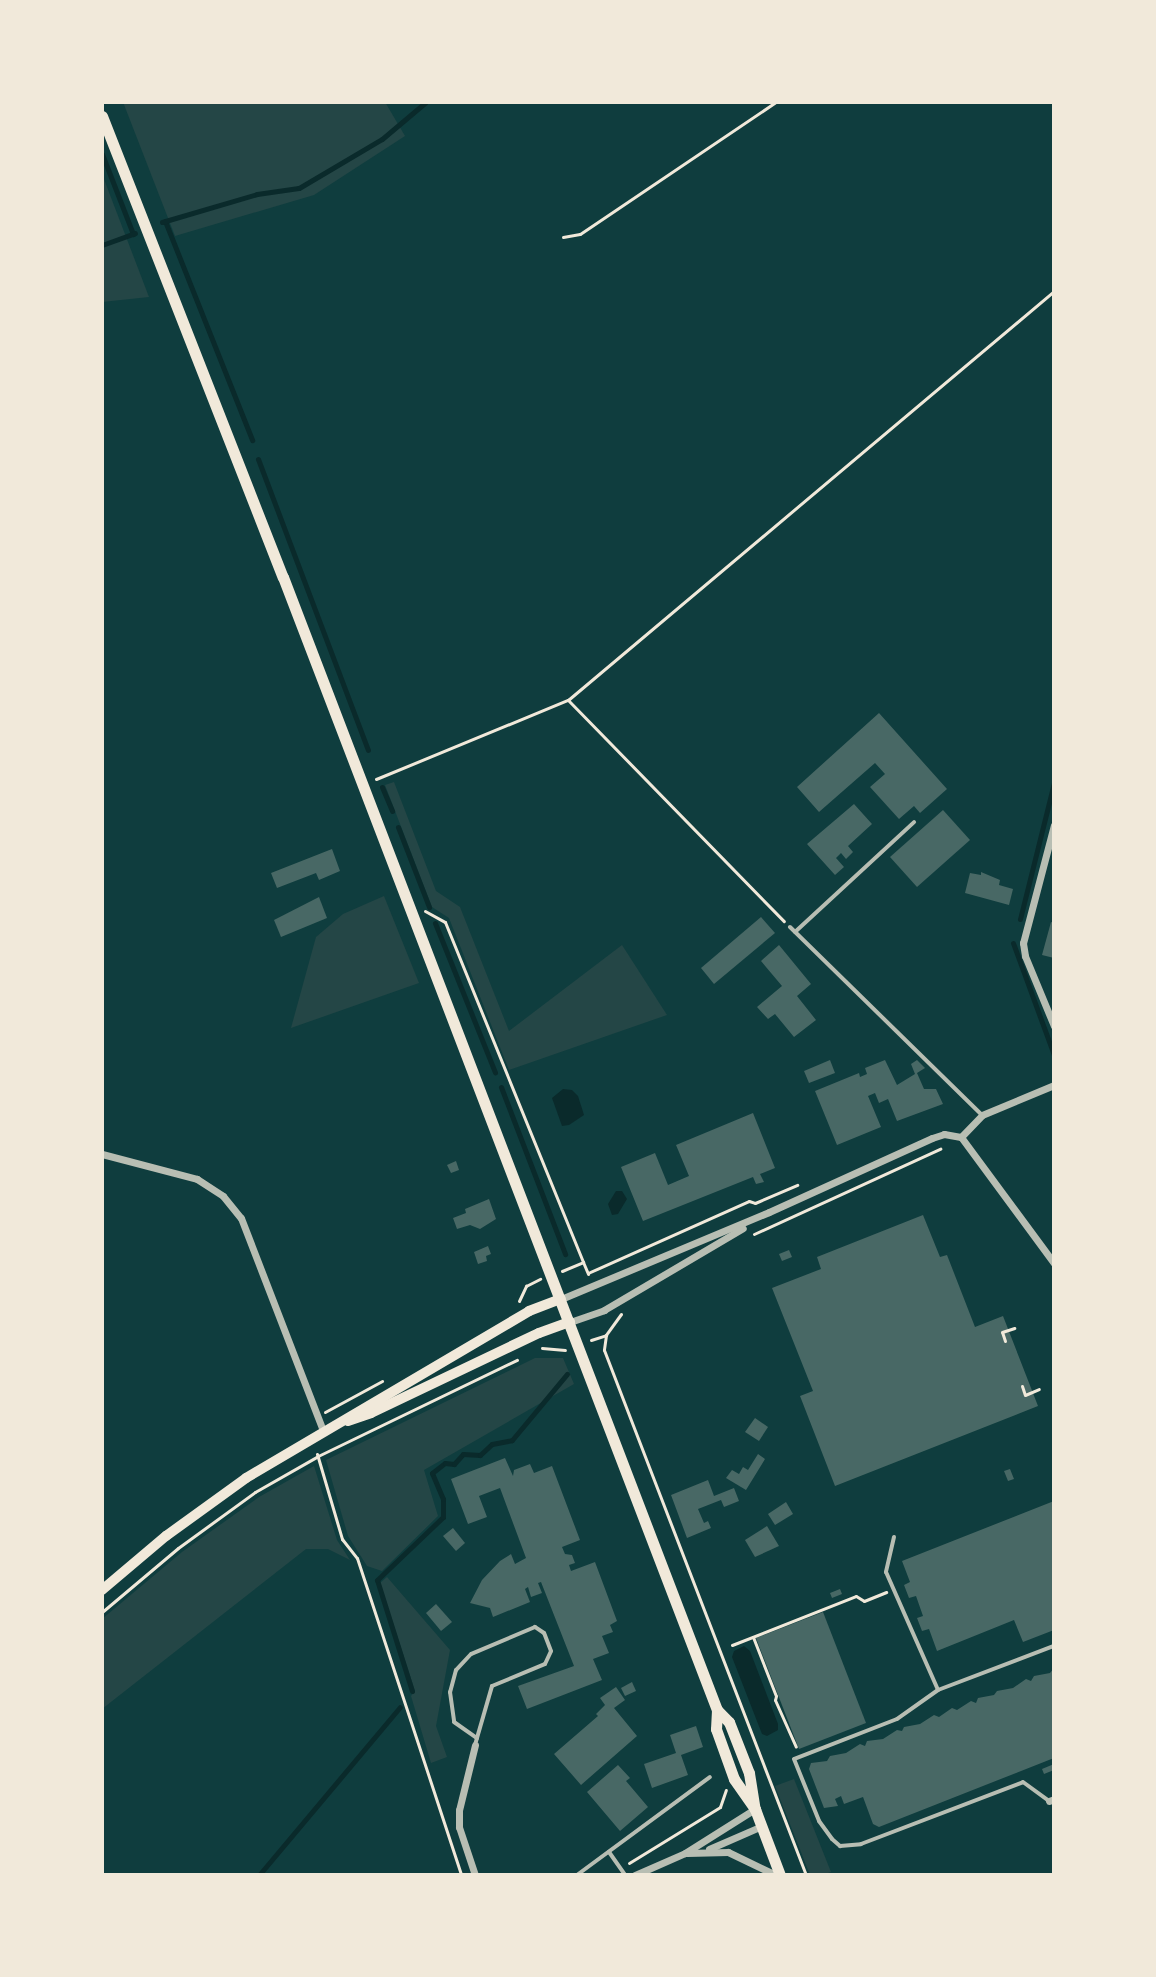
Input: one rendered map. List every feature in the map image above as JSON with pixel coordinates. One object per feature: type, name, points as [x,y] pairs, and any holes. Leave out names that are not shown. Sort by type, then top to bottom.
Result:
[{"type":"main road","points":[[102,116],[570,1322],[717,1710],[729,1722],[749,1773],[755,1809],[778,1875]]},
{"type":"main road","points":[[102,1590],[189,1519],[246,1478],[484,1341],[529,1311],[561,1299]]},
{"type":"main road","points":[[327,1429],[371,1413],[539,1333],[570,1322]]},
{"type":"street","points":[[1054,825],[1023,943],[1025,956],[1054,1026]]},
{"type":"street","points":[[961,1137],[982,1115],[1054,1085]]},
{"type":"street","points":[[561,1299],[944,1134],[961,1137],[1054,1263]]},
{"type":"street","points":[[102,1154],[197,1179],[223,1196],[241,1218],[327,1429]]},
{"type":"street","points":[[570,1322],[604,1310],[769,1212]]},
{"type":"street","points":[[475,1875],[459,1827],[459,1810],[476,1742]]},
{"type":"street","points":[[635,1875],[685,1853],[755,1809]]},
{"type":"street","points":[[704,1852],[762,1826]]},
{"type":"street","points":[[685,1853],[728,1852],[778,1875]]},
{"type":"lane","points":[[795,932],[914,822]]},
{"type":"lane","points":[[413,918],[425,912]]},
{"type":"lane","points":[[790,927],[982,1115]]},
{"type":"lane","points":[[894,1537],[886,1572],[938,1690]]},
{"type":"lane","points":[[535,1627],[544,1633],[551,1651],[545,1664],[492,1686],[476,1742],[454,1722],[450,1692],[456,1670],[471,1654],[535,1627]]},
{"type":"lane","points":[[1052,1800],[1023,1782],[861,1844],[840,1846],[819,1821],[794,1759],[897,1719],[938,1690],[1054,1646]]},
{"type":"lane","points":[[577,1875],[710,1777]]},
{"type":"lane","points":[[609,1852],[625,1875]]},
{"type":"path","points":[[563,237],[580,234],[776,102]]},
{"type":"path","points":[[361,785],[568,700],[1054,291]]},
{"type":"path","points":[[568,700],[790,927]]},
{"type":"path","points":[[425,912],[437,915],[445,922],[588,1273],[749,1201],[755,1203],[803,1183]]},
{"type":"path","points":[[740,1240],[961,1137]]},
{"type":"path","points":[[567,1269],[583,1262]]},
{"type":"path","points":[[524,1296],[526,1286],[531,1282]]},
{"type":"path","points":[[624,1311],[606,1335],[604,1350],[806,1875]]},
{"type":"path","points":[[1005,1341],[1002,1332],[1014,1328]]},
{"type":"path","points":[[595,1339],[606,1335]]},
{"type":"path","points":[[102,1612],[178,1548],[255,1492],[318,1456],[544,1346],[566,1349]]},
{"type":"path","points":[[1022,1386],[1025,1395],[1039,1389]]},
{"type":"path","points":[[318,1456],[342,1539],[357,1558],[461,1875]]},
{"type":"path","points":[[732,1645],[856,1596],[864,1601],[893,1588]]},
{"type":"path","points":[[753,1637],[800,1758]]},
{"type":"path","points":[[621,1868],[720,1807],[725,1800],[725,1783]]},
{"type":"shaded area","points":[[123,102],[385,102],[405,136],[314,195],[175,236]]},
{"type":"shaded area","points":[[102,174],[149,297],[102,302]]},
{"type":"shaded area","points":[[394,782],[436,891],[460,907],[509,1031],[622,945],[667,1015],[509,1070],[449,918],[432,907],[385,785]]},
{"type":"shaded area","points":[[384,896],[419,983],[291,1028],[316,937],[343,914]]},
{"type":"shaded area","points":[[563,1089],[572,1090],[578,1096],[584,1115],[562,1126],[552,1098]]},
{"type":"shaded area","points":[[616,1191],[622,1191],[627,1199],[618,1214],[612,1215],[608,1204]]},
{"type":"shaded area","points":[[535,1358],[563,1358],[574,1384],[424,1470],[438,1516],[382,1571],[367,1566],[348,1536],[326,1460]]},
{"type":"shaded area","points":[[314,1466],[337,1540],[350,1560],[328,1549],[306,1549],[102,1709],[102,1619],[182,1552],[259,1497]]},
{"type":"shaded area","points":[[387,1577],[450,1650],[436,1726],[447,1757],[431,1763],[411,1696],[415,1691],[380,1583]]},
{"type":"shaded area","points":[[744,1646],[750,1651],[778,1724],[778,1730],[767,1736],[762,1734],[732,1657],[734,1651]]},
{"type":"shaded area","points":[[794,1779],[831,1872],[823,1875],[810,1875],[775,1786]]},
{"type":"building","points":[[879,713],[947,789],[920,813],[914,806],[899,819],[870,787],[885,774],[875,763],[819,812],[797,787]]},
{"type":"building","points":[[854,804],[872,824],[848,846],[853,852],[846,859],[841,853],[836,858],[844,867],[835,875],[807,844]]},
{"type":"building","points":[[943,810],[970,840],[917,887],[890,857]]},
{"type":"building","points":[[332,849],[340,871],[319,880],[316,873],[277,888],[271,873]]},
{"type":"building","points":[[981,872],[1000,880],[999,885],[1013,889],[1009,905],[965,893],[970,873],[981,875]]},
{"type":"building","points":[[319,897],[327,918],[281,937],[274,920]]},
{"type":"building","points":[[761,917],[775,933],[714,984],[701,968]]},
{"type":"building","points":[[1051,922],[1054,923],[1054,958],[1042,955]]},
{"type":"building","points":[[779,945],[811,984],[797,996],[816,1020],[794,1037],[775,1014],[768,1019],[757,1007],[782,986],[761,961]]},
{"type":"building","points":[[830,1060],[835,1073],[809,1083],[804,1071]]},
{"type":"building","points":[[885,1060],[897,1085],[915,1074],[911,1064],[917,1060],[925,1068],[917,1073],[924,1089],[936,1089],[943,1104],[897,1121],[888,1099],[879,1103],[875,1093],[868,1096],[881,1127],[837,1145],[815,1091],[859,1073],[860,1077],[867,1074],[865,1068]]},
{"type":"building","points":[[753,1113],[775,1168],[760,1174],[764,1182],[756,1184],[753,1177],[643,1221],[621,1167],[655,1153],[668,1185],[689,1176],[676,1145]]},
{"type":"building","points":[[456,1161],[459,1170],[451,1173],[447,1165]]},
{"type":"building","points":[[489,1199],[496,1219],[480,1229],[470,1225],[457,1229],[453,1218]]},
{"type":"building","points":[[923,1215],[940,1257],[947,1255],[975,1327],[1003,1316],[1038,1406],[835,1486],[800,1396],[813,1391],[772,1288],[821,1269],[817,1257]]},
{"type":"building","points":[[488,1246],[491,1254],[486,1256],[487,1261],[478,1264],[474,1252]]},
{"type":"building","points":[[789,1250],[792,1257],[782,1261],[779,1254]]},
{"type":"building","points":[[755,1418],[768,1427],[759,1441],[745,1432]]},
{"type":"building","points":[[758,1454],[765,1459],[746,1490],[726,1478],[732,1470],[739,1474],[743,1467],[748,1470]]},
{"type":"building","points":[[505,1458],[513,1476],[514,1470],[530,1464],[534,1473],[552,1466],[580,1540],[562,1547],[565,1554],[572,1555],[575,1563],[569,1565],[571,1571],[595,1562],[617,1621],[610,1625],[613,1632],[602,1636],[609,1653],[593,1659],[602,1680],[527,1709],[518,1686],[574,1666],[541,1582],[538,1583],[542,1593],[531,1597],[528,1587],[525,1589],[530,1602],[493,1617],[490,1608],[470,1603],[482,1580],[500,1561],[511,1554],[515,1564],[526,1558],[500,1488],[479,1496],[487,1517],[468,1524],[451,1479]]},
{"type":"building","points":[[1010,1469],[1014,1479],[1008,1481],[1004,1471]]},
{"type":"building","points":[[708,1480],[714,1496],[734,1488],[739,1501],[724,1507],[721,1500],[698,1509],[704,1523],[708,1521],[711,1528],[687,1538],[671,1495]]},
{"type":"building","points":[[1054,1501],[1054,1630],[1023,1642],[1014,1620],[937,1651],[929,1629],[922,1631],[917,1618],[923,1616],[916,1596],[909,1598],[904,1585],[910,1582],[902,1561]]},
{"type":"building","points":[[786,1502],[793,1514],[775,1525],[768,1514]]},
{"type":"building","points":[[767,1526],[779,1546],[755,1557],[745,1540]]},
{"type":"building","points":[[453,1528],[465,1543],[456,1551],[443,1536]]},
{"type":"building","points":[[840,1589],[842,1594],[832,1598],[830,1593]]},
{"type":"building","points":[[436,1604],[452,1622],[441,1631],[426,1613]]},
{"type":"building","points":[[823,1612],[866,1723],[799,1749],[756,1638]]},
{"type":"building","points":[[1054,1668],[1054,1758],[879,1827],[873,1824],[863,1797],[844,1804],[841,1796],[835,1799],[838,1806],[824,1808],[809,1769],[811,1763],[827,1761],[830,1756],[846,1753],[860,1744],[865,1746],[867,1741],[883,1739],[934,1715],[939,1717],[952,1708],[957,1710],[971,1701],[976,1703],[978,1698],[1013,1688],[1026,1679],[1031,1681],[1034,1676],[1050,1673]]},
{"type":"building","points":[[632,1682],[636,1691],[625,1696],[621,1688]]},
{"type":"building","points":[[616,1687],[625,1700],[614,1708],[637,1736],[581,1785],[554,1754],[598,1716],[596,1714],[605,1705],[600,1698]]},
{"type":"building","points":[[696,1726],[703,1747],[681,1755],[688,1775],[652,1788],[644,1764],[676,1753],[670,1735]]},
{"type":"building","points":[[1054,1764],[1054,1770],[1044,1774],[1042,1769]]},
{"type":"building","points":[[618,1765],[630,1778],[626,1781],[648,1807],[620,1831],[587,1792]]},
{"type":"waterway","points":[[162,222],[257,194],[299,188],[382,139],[426,102]]},
{"type":"waterway","points":[[102,154],[133,234]]},
{"type":"waterway","points":[[165,221],[252,440]]},
{"type":"waterway","points":[[102,245],[135,233]]},
{"type":"waterway","points":[[258,459],[368,750]]},
{"type":"waterway","points":[[1020,919],[1054,783]]},
{"type":"waterway","points":[[382,787],[392,811]]},
{"type":"waterway","points":[[398,827],[429,907]]},
{"type":"waterway","points":[[435,923],[495,1072]]},
{"type":"waterway","points":[[1013,943],[1054,1055]]},
{"type":"waterway","points":[[501,1087],[565,1254]]},
{"type":"waterway","points":[[412,1691],[377,1580],[443,1517],[443,1499],[432,1473],[445,1463],[454,1464],[463,1454],[480,1455],[492,1444],[512,1440],[567,1374]]},
{"type":"waterway","points":[[259,1875],[400,1707]]}]
